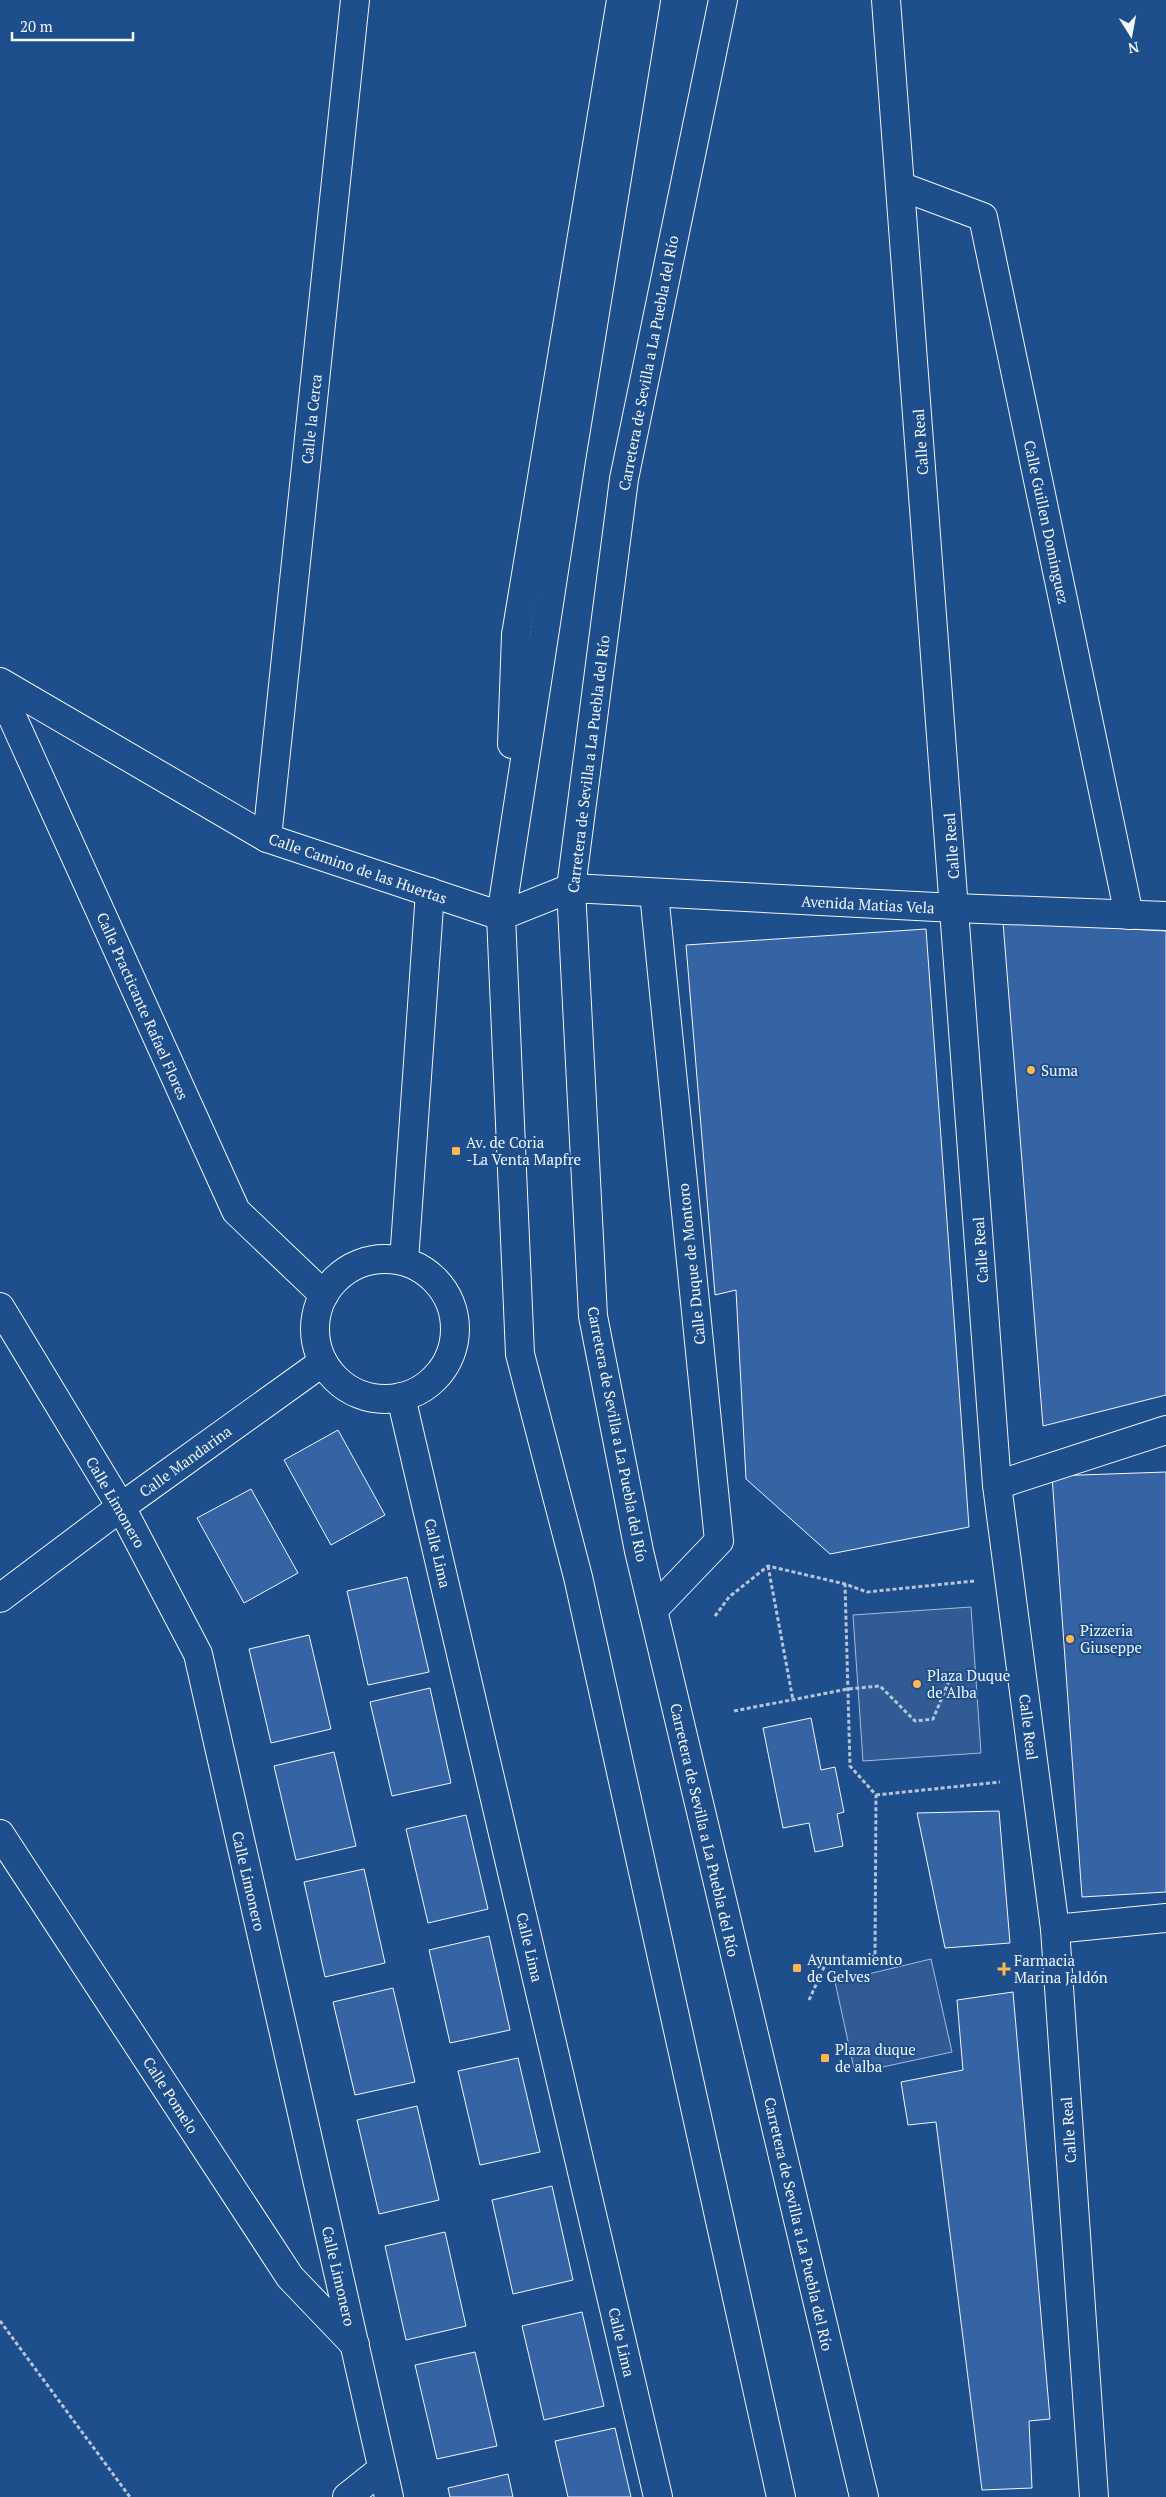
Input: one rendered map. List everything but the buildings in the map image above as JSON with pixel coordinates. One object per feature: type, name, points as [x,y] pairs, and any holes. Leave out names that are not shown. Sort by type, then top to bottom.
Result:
[{"type":"street","name":"Calle la Cerca","points":[[267,838],[355,0]]},
{"type":"street","points":[[508,873],[516,635],[621,0]]},
{"type":"street","points":[[646,0],[571,460],[501,916],[520,1354],[578,1577],[781,2497]]},
{"type":"street","name":"Carretera de Sevilla a La Puebla del Río","points":[[723,0],[624,479],[571,888],[593,1316],[639,1551],[864,2497]]},
{"type":"street","name":"Calle Real","points":[[886,0],[997,1485],[1055,1929],[1094,2497]]},
{"type":"street","name":"Calle Guillen Dominguez","points":[[900,186],[983,217],[1130,914]]},
{"type":"street","name":"Calle Camino de las Huertas","points":[[0,682],[267,838],[501,916]]},
{"type":"street","name":"Calle Practicante Rafael Flores","points":[[0,690],[236,1211],[324,1295]]},
{"type":"street","points":[[501,916],[571,888]]},
{"type":"street","name":"Avenida Matias Vela","points":[[571,888],[955,908],[1166,916]]},
{"type":"street","points":[[404,1261],[430,892]]},
{"type":"street","name":"Calle Duque de Montoro","points":[[653,1610],[719,1541],[654,893]]},
{"type":"street","points":[[381,1259],[404,1261],[425,1271],[442,1287],[452,1308],[456,1330],[451,1353],[440,1373],[422,1388],[401,1398],[378,1398],[356,1392],[337,1380],[323,1362],[316,1340],[316,1317],[324,1295],[338,1277],[358,1264],[381,1259]]},
{"type":"street","name":"Calle Limonero","points":[[0,1307],[121,1507],[198,1654],[355,2345],[381,2470],[389,2497]]},
{"type":"street","name":"Calle Mandarina","points":[[0,1598],[121,1507],[323,1362]]},
{"type":"street","name":"Calle Lima","points":[[401,1398],[658,2497]]},
{"type":"street","points":[[997,1485],[1166,1430]]},
{"type":"street","name":"Calle Pomelo","points":[[0,1834],[290,2277],[355,2345]]},
{"type":"street","points":[[1055,1929],[1166,1918]]},
{"type":"street","points":[[347,2497],[381,2470]]},
{"type":"path","points":[[768,1566],[845,1584],[866,1592],[1010,1578]]},
{"type":"path","points":[[715,1616],[729,1597],[768,1566]]},
{"type":"path","points":[[768,1566],[793,1700]]},
{"type":"path","points":[[809,2000],[825,1966],[875,1956],[876,1795],[850,1766],[845,1584]]},
{"type":"path","points":[[734,1711],[848,1689],[880,1686],[915,1721],[934,1719],[949,1681],[1022,1677]]},
{"type":"path","points":[[876,1795],[1035,1778]]},
{"type":"path","points":[[0,2321],[130,2497]]},
{"type":"shaded area","name":"Plaza Duque de Alba","points":[[971,1607],[981,1753],[863,1761],[853,1615]]},
{"type":"shaded area","points":[[931,1959],[952,2052],[855,2073],[835,1982]]},
{"type":"place","name":"Suma","points":[[1031,1070]]},
{"type":"place","name":"Av. de Coria -La Venta Mapfre","points":[[456,1151]]},
{"type":"place","name":"Pizzeria Giuseppe","points":[[1070,1639]]},
{"type":"place","name":"Plaza Duque de Alba","points":[[917,1684]]},
{"type":"place","name":"Ayuntamiento de Gelves","points":[[797,1968]]},
{"type":"place","name":"Farmacia Marina Jaldón","points":[[1004,1969]]},
{"type":"place","name":"Plaza duque de alba","points":[[825,2058]]}]
